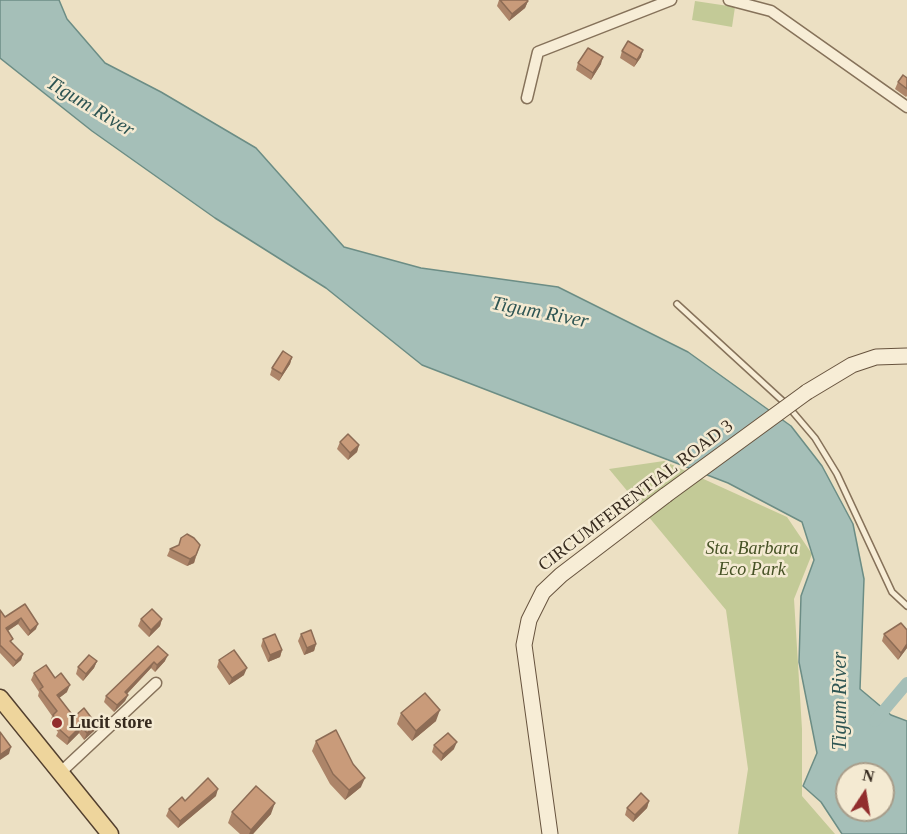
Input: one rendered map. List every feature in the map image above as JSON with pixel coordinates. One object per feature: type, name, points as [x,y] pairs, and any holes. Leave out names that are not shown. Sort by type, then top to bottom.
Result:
[{"type":"main road","name":"CIRCUMFERENTIAL ROAD 3","points":[[550,834],[524,645],[529,620],[543,592],[561,574],[807,392],[852,365],[876,357],[907,356]]},
{"type":"main road","points":[[0,698],[62,771],[110,834]]},
{"type":"street","points":[[527,98],[538,52],[671,0]]},
{"type":"street","points":[[729,0],[771,11],[907,107]]},
{"type":"street","points":[[62,771],[156,683]]},
{"type":"lane","points":[[677,304],[786,405],[815,438],[837,474],[892,592],[907,606]]},
{"type":"green space","points":[[695,1],[735,7],[732,27],[692,20]]},
{"type":"green space","name":"Sta. Barbara Eco Park","points":[[664,461],[787,517],[812,554],[794,599],[802,729],[802,796],[835,834],[738,834],[748,769],[726,610],[609,469]]},
{"type":"water","name":"Tigum River","points":[[0,0],[59,0],[67,19],[105,63],[161,92],[256,148],[344,247],[421,268],[558,287],[688,352],[791,426],[822,466],[853,524],[864,579],[860,689],[891,715],[907,721],[907,834],[842,834],[821,802],[803,786],[817,753],[799,662],[801,596],[814,560],[802,522],[728,483],[422,365],[326,288],[215,218],[92,131],[0,58]]},
{"type":"building","points":[[500,0],[527,0],[528,1],[512,14]]},
{"type":"building","points":[[628,41],[643,50],[637,60],[622,51]]},
{"type":"building","points":[[588,48],[603,57],[593,73],[578,63]]},
{"type":"building","points":[[903,75],[907,78],[907,89],[898,82]]},
{"type":"building","points":[[283,351],[292,357],[282,374],[272,368]]},
{"type":"building","points":[[348,434],[359,445],[350,453],[340,442]]},
{"type":"building","points":[[187,534],[200,545],[196,555],[190,559],[170,549],[179,545],[181,538]]},
{"type":"building","points":[[25,604],[38,624],[30,631],[21,618],[6,628],[13,639],[10,641],[23,654],[16,661],[0,646],[0,610],[5,617]]},
{"type":"building","points":[[152,609],[162,619],[151,630],[141,619]]},
{"type":"building","points":[[901,623],[907,630],[907,644],[901,653],[884,634]]},
{"type":"building","points":[[311,630],[316,644],[307,648],[301,634]]},
{"type":"building","points":[[275,634],[282,650],[270,655],[263,639]]},
{"type":"building","points":[[158,646],[168,655],[157,665],[154,662],[125,692],[128,695],[117,705],[106,696]]},
{"type":"building","points":[[234,650],[247,668],[232,678],[219,660]]},
{"type":"building","points":[[89,655],[97,661],[86,674],[78,667]]},
{"type":"building","points":[[46,665],[55,678],[61,673],[70,685],[57,695],[74,717],[84,708],[96,724],[87,733],[81,726],[69,738],[59,729],[61,726],[53,715],[57,711],[40,689],[43,687],[34,673]]},
{"type":"building","points":[[425,693],[440,710],[416,731],[401,713]]},
{"type":"building","points":[[336,730],[353,764],[365,778],[349,790],[333,774],[316,741]]},
{"type":"building","points":[[0,732],[11,747],[0,755]]},
{"type":"building","points":[[448,733],[457,742],[443,754],[434,745]]},
{"type":"building","points":[[208,778],[218,789],[180,821],[169,809],[182,797],[185,801]]},
{"type":"building","points":[[256,786],[275,803],[251,830],[232,812]]},
{"type":"building","points":[[641,793],[649,801],[635,815],[627,808]]},
{"type":"waterway","points":[[875,721],[907,683]]},
{"type":"place","name":"Lucit store","points":[[57,723]]}]
